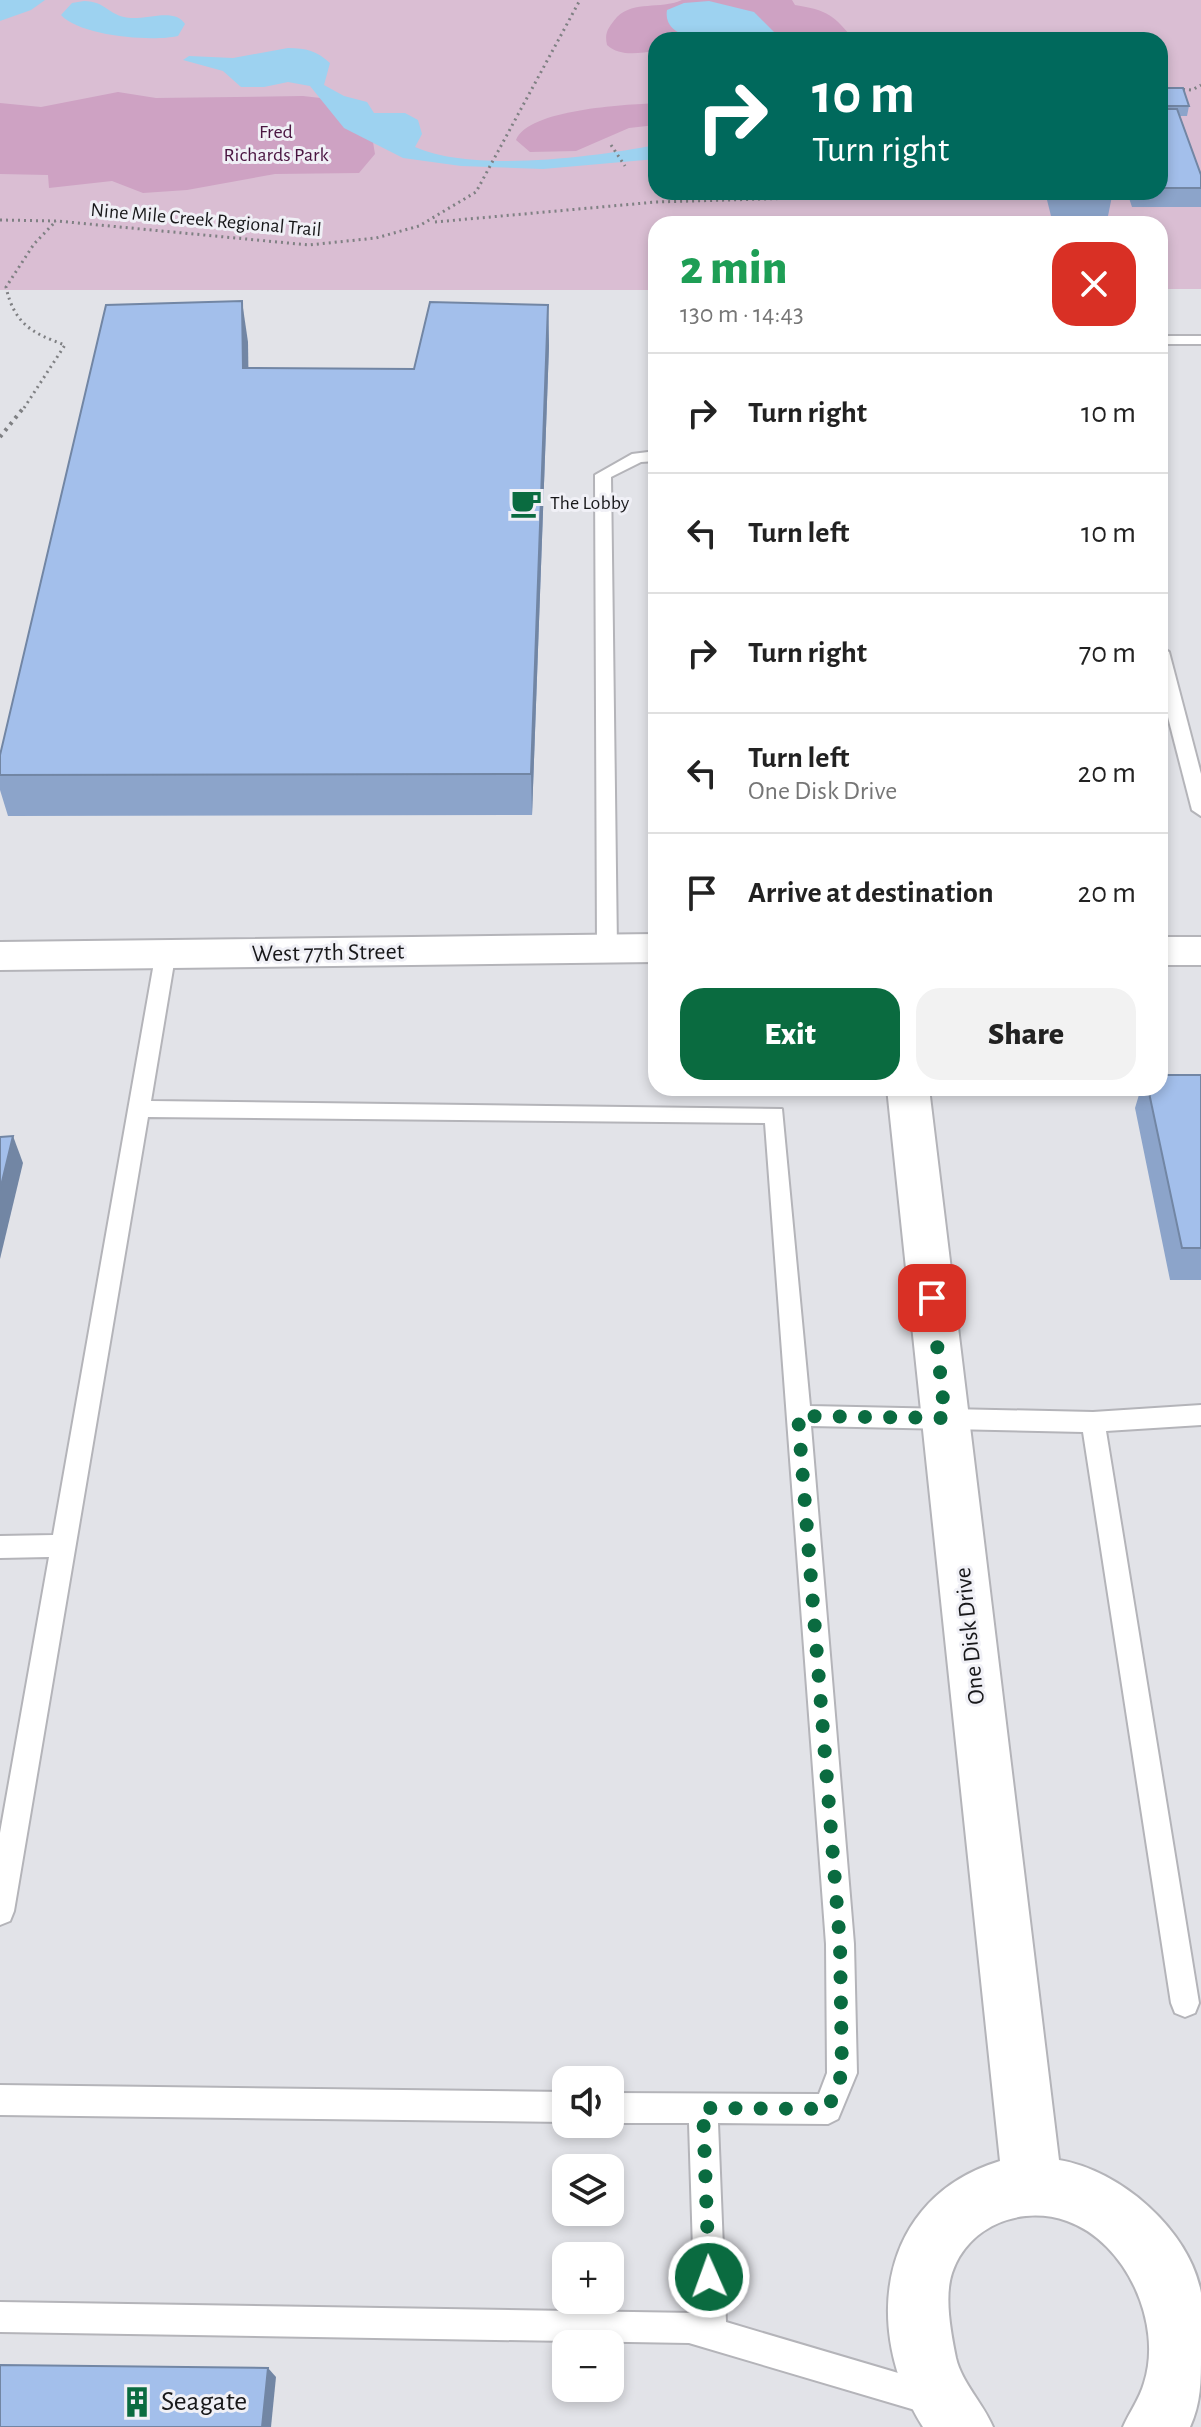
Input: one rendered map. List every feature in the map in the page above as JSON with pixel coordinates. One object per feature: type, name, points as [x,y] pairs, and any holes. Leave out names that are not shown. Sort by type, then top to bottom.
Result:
[{"type":"street","name":"West 77th Street","points":[[0,956],[165,957],[648,948]]},
{"type":"street","points":[[1168,951],[1201,951]]},
{"type":"street","name":"One Disk Drive","points":[[909,1096],[1032,2184]]},
{"type":"street","points":[[951,2414],[922,2358],[918,2284],[926,2254],[959,2209],[982,2195],[1032,2184],[1080,2193],[1129,2227],[1183,2279],[1175,2309],[1180,2340],[1176,2387],[1155,2427]]},
{"type":"lane","points":[[1168,340],[1201,340]]},
{"type":"lane","points":[[607,948],[603,475],[638,457],[648,456]]},
{"type":"lane","points":[[1168,683],[1201,810]]},
{"type":"lane","points":[[0,1911],[165,957]]},
{"type":"lane","points":[[139,1109],[775,1115],[840,1944],[842,2073],[828,2109],[624,2108]]},
{"type":"lane","points":[[798,1416],[1093,1422],[1201,1415]]},
{"type":"lane","points":[[1093,1422],[1185,2003]]},
{"type":"lane","points":[[0,1547],[63,1546]]},
{"type":"lane","points":[[0,2100],[552,2107]]},
{"type":"lane","points":[[703,2108],[711,2334]]},
{"type":"lane","points":[[0,2317],[689,2327],[951,2414]]},
{"type":"path","name":"Nine Mile Creek Regional Trail","points":[[0,220],[57,221],[309,245],[389,236],[426,223],[465,201],[485,178],[580,0]]},
{"type":"path","points":[[1171,89],[1192,90],[1201,85]]},
{"type":"path","points":[[611,145],[625,166]]},
{"type":"path","points":[[426,223],[656,202],[728,200]]},
{"type":"path","points":[[0,437],[39,389],[45,369],[65,345],[29,333],[11,314],[6,287],[34,244],[57,221]]},
{"type":"green space","name":"Fred Richards Park","points":[[0,0],[1201,0],[1201,289],[1168,289],[1168,216],[648,216],[648,290],[0,290]]},
{"type":"green space","points":[[682,0],[792,0],[795,5],[829,15],[847,32],[648,32],[648,52],[624,53],[607,45],[608,30],[624,12]]},
{"type":"green space","points":[[118,92],[156,98],[303,96],[338,100],[371,130],[375,154],[359,173],[275,174],[187,190],[143,193],[112,181],[49,188],[48,175],[0,174],[0,103],[41,107]]},
{"type":"green space","points":[[648,104],[648,126],[629,128],[576,151],[530,152],[516,140],[524,130],[539,121],[601,107]]},
{"type":"water","points":[[0,0],[45,0],[31,10],[0,21]]},
{"type":"water","points":[[709,1],[754,12],[774,32],[678,32],[669,23],[667,10],[684,3]]},
{"type":"water","points":[[72,3],[97,3],[124,17],[166,15],[174,16],[185,24],[178,36],[116,36],[84,28],[61,15]]},
{"type":"water","points":[[288,48],[311,51],[330,63],[324,85],[344,96],[367,102],[374,113],[405,113],[418,120],[422,134],[415,147],[439,155],[500,161],[534,160],[648,146],[648,160],[543,169],[461,166],[403,158],[344,128],[310,86],[288,82],[264,87],[241,87],[223,71],[183,60],[189,56],[233,58]]},
{"type":"building","points":[[1168,88],[1183,88],[1189,106],[1168,106]]},
{"type":"building","points":[[1168,109],[1177,109],[1201,175],[1201,188],[1168,188]]},
{"type":"building","points":[[242,301],[243,368],[414,369],[430,302],[548,305],[531,774],[0,775],[0,755],[106,305]]},
{"type":"building","points":[[1168,1075],[1201,1075],[1201,1248],[1182,1248],[1150,1096],[1168,1096]]},
{"type":"building","points":[[13,1136],[0,1190],[0,1137]]},
{"type":"building","name":"Seagate","points":[[0,2365],[268,2368],[262,2427],[0,2427]]},
{"type":"place","name":"The Lobby","points":[[526,503]]},
{"type":"place","name":"Seagate","points":[[137,2402]]},
{"type":"route","points":[[709,2277],[703,2108],[828,2109],[842,2073],[840,1944],[798,1416],[945,1418],[932,1298]]}]
